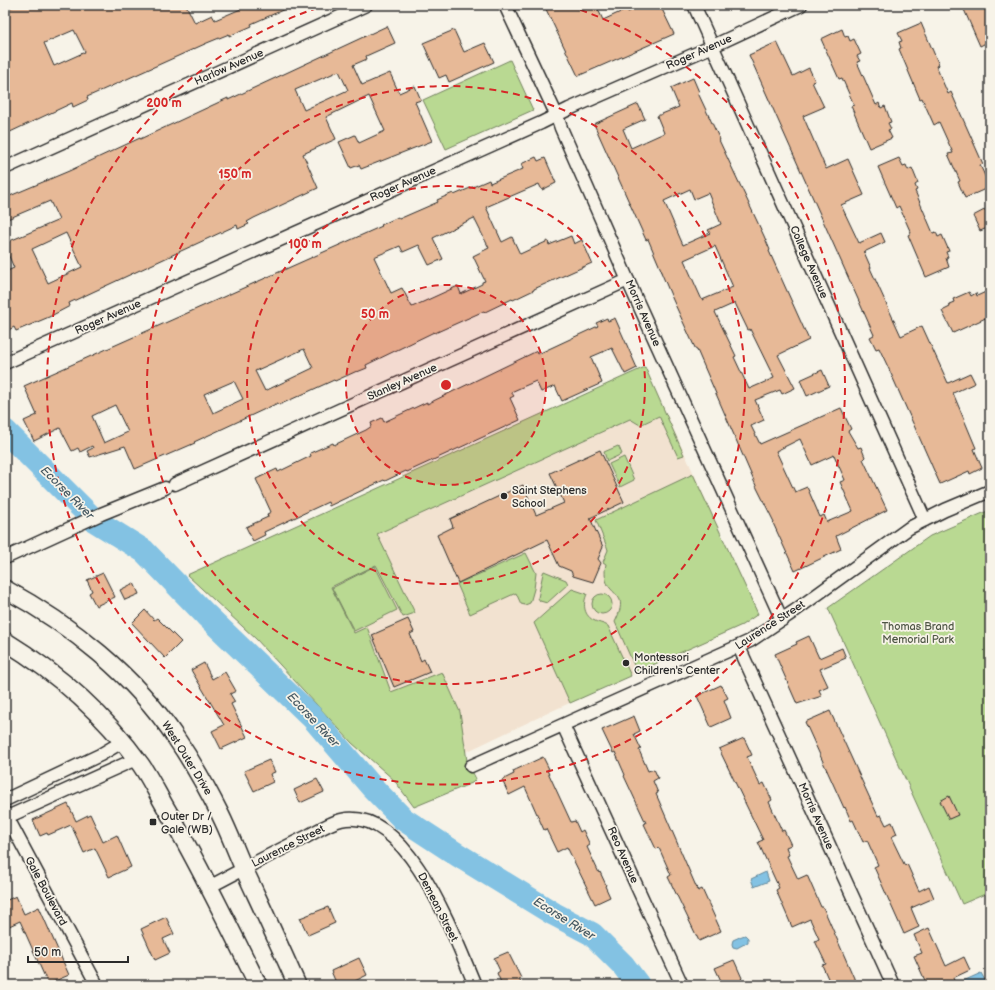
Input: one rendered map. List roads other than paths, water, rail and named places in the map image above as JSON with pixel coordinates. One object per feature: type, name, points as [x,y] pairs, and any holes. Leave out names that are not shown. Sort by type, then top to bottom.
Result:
[{"type":"main road","name":"West Outer Drive","points":[[5,589],[24,599],[56,620],[85,642],[146,699],[176,737],[200,775],[220,815],[297,985]]},
{"type":"main road","points":[[5,641],[35,660],[66,685],[99,715],[136,759],[178,829],[258,985]]},
{"type":"street","name":"Harlow Avenue","points":[[5,168],[366,5]]},
{"type":"street","name":"Morris Avenue","points":[[506,5],[557,116],[628,280],[782,620]]},
{"type":"street","name":"College Avenue","points":[[694,5],[925,520]]},
{"type":"street","name":"Roger Avenue","points":[[5,363],[557,116],[576,106],[713,46],[801,5]]},
{"type":"street","name":"Stanley Avenue","points":[[5,558],[101,514],[170,486],[628,280]]},
{"type":"street","name":"Laurence Street","points":[[471,766],[739,646],[782,620],[909,528],[945,510],[990,491]]},
{"type":"street","name":"Morris Avenue","points":[[739,646],[893,985]]},
{"type":"street","name":"Reo Avenue","points":[[563,725],[682,985]]},
{"type":"street","points":[[5,800],[100,755],[122,742]]},
{"type":"street","name":"Gale Boulevard","points":[[97,985],[6,816],[136,759]]},
{"type":"street","name":"Laurence Street","points":[[209,887],[264,857],[339,821],[357,819],[371,823]]},
{"type":"street","name":"Demean Street","points":[[371,823],[387,832],[402,846],[423,874],[437,899],[476,985]]},
{"type":"water","points":[[766,872],[769,881],[754,887],[751,879]]},
{"type":"water","points":[[745,935],[748,938],[748,942],[737,948],[733,947],[733,940]]},
{"type":"water","points":[[981,973],[986,982],[980,985],[963,985],[961,982]]},
{"type":"waterway","name":"Ecorse River","points":[[5,431],[94,520],[144,551],[206,615],[312,717],[372,787],[403,819],[554,914],[592,934],[623,965],[638,985]]},
{"type":"place","name":"Saint Stephens School","points":[[504,496]]},
{"type":"place","name":"Montessori Children's Center","points":[[626,663]]},
{"type":"place","name":"Outer Dr / Gale (WB)","points":[[153,822]]},
{"type":"park label","name":"Thomas Brand Memorial Park","points":[[918,632]]}]
